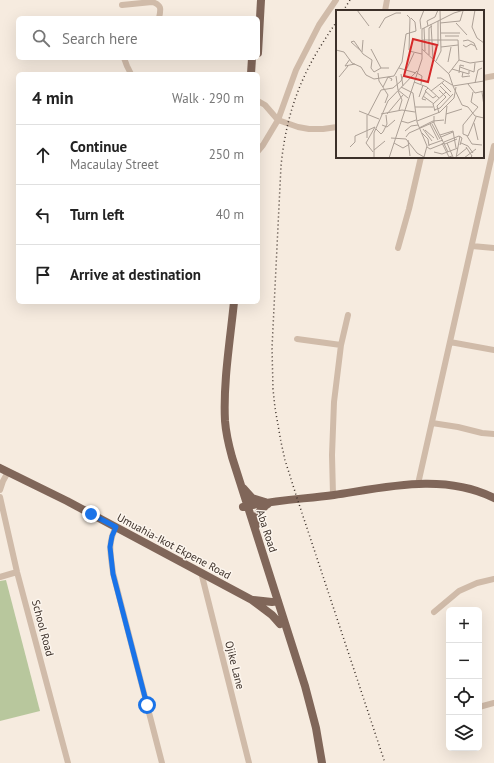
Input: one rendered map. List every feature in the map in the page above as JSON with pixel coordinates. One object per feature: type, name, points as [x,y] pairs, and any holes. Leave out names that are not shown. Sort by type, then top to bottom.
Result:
[{"type":"main road","points":[[255,16],[256,0]]},
{"type":"main road","points":[[260,18],[261,0]]},
{"type":"main road","points":[[251,72],[252,60]]},
{"type":"main road","points":[[257,72],[258,60]]},
{"type":"main road","name":"Aba Road","points":[[228,304],[225,390],[225,422],[228,439],[245,507],[270,593],[276,604],[280,624],[306,709],[311,729],[316,763]]},
{"type":"main road","name":"Aba Road","points":[[234,304],[228,330],[220,390],[220,422],[222,440],[227,459],[256,534],[276,604],[311,708],[322,763]]},
{"type":"main road","name":"Umuahia-Ikot Ekpene Road","points":[[0,468],[116,527],[252,600]]},
{"type":"main road","points":[[240,484],[252,498],[271,503]]},
{"type":"main road","points":[[245,507],[297,498],[418,484],[456,486],[474,490],[494,498]]},
{"type":"main road","points":[[256,534],[257,514],[271,503]]},
{"type":"main road","points":[[261,601],[267,598],[270,593]]},
{"type":"main road","points":[[252,600],[276,604]]},
{"type":"main road","points":[[252,600],[272,615],[280,624]]},
{"type":"main road","points":[[265,610],[276,604]]},
{"type":"street","points":[[260,149],[278,120],[296,70],[319,25],[336,0]]},
{"type":"street","points":[[385,10],[387,0]]},
{"type":"street","points":[[122,5],[137,1],[157,3],[161,10],[160,16]]},
{"type":"street","points":[[125,60],[130,72]]},
{"type":"street","points":[[484,78],[494,76]]},
{"type":"street","points":[[260,102],[266,106],[278,120],[298,127],[309,129],[336,127]]},
{"type":"street","points":[[418,484],[494,146]]},
{"type":"street","points":[[398,248],[421,158]]},
{"type":"street","points":[[472,246],[494,248]]},
{"type":"street","points":[[333,495],[332,455],[334,402],[341,345],[348,315]]},
{"type":"street","points":[[297,338],[341,345]]},
{"type":"street","points":[[450,342],[494,350]]},
{"type":"street","points":[[432,422],[482,433],[494,434]]},
{"type":"street","points":[[0,490],[8,472]]},
{"type":"street","name":"School Road","points":[[0,497],[17,572],[68,763]]},
{"type":"street","points":[[116,527],[112,536],[110,547],[113,574],[162,763]]},
{"type":"street","points":[[0,577],[17,572]]},
{"type":"street","name":"Ojike Lane","points":[[201,572],[249,763]]},
{"type":"street","points":[[434,612],[459,591],[477,583],[494,579]]},
{"type":"street","points":[[482,706],[494,704]]},
{"type":"green space","points":[[6,580],[40,711],[0,721],[0,581]]},
{"type":"railway","points":[[344,10],[350,0]]},
{"type":"railway","points":[[336,23],[315,55],[299,88],[292,109],[284,143],[281,166],[272,348],[273,389],[285,460],[385,763]]},
{"type":"route","points":[[91,514],[116,527],[112,536],[110,547],[113,574],[147,705]]}]
